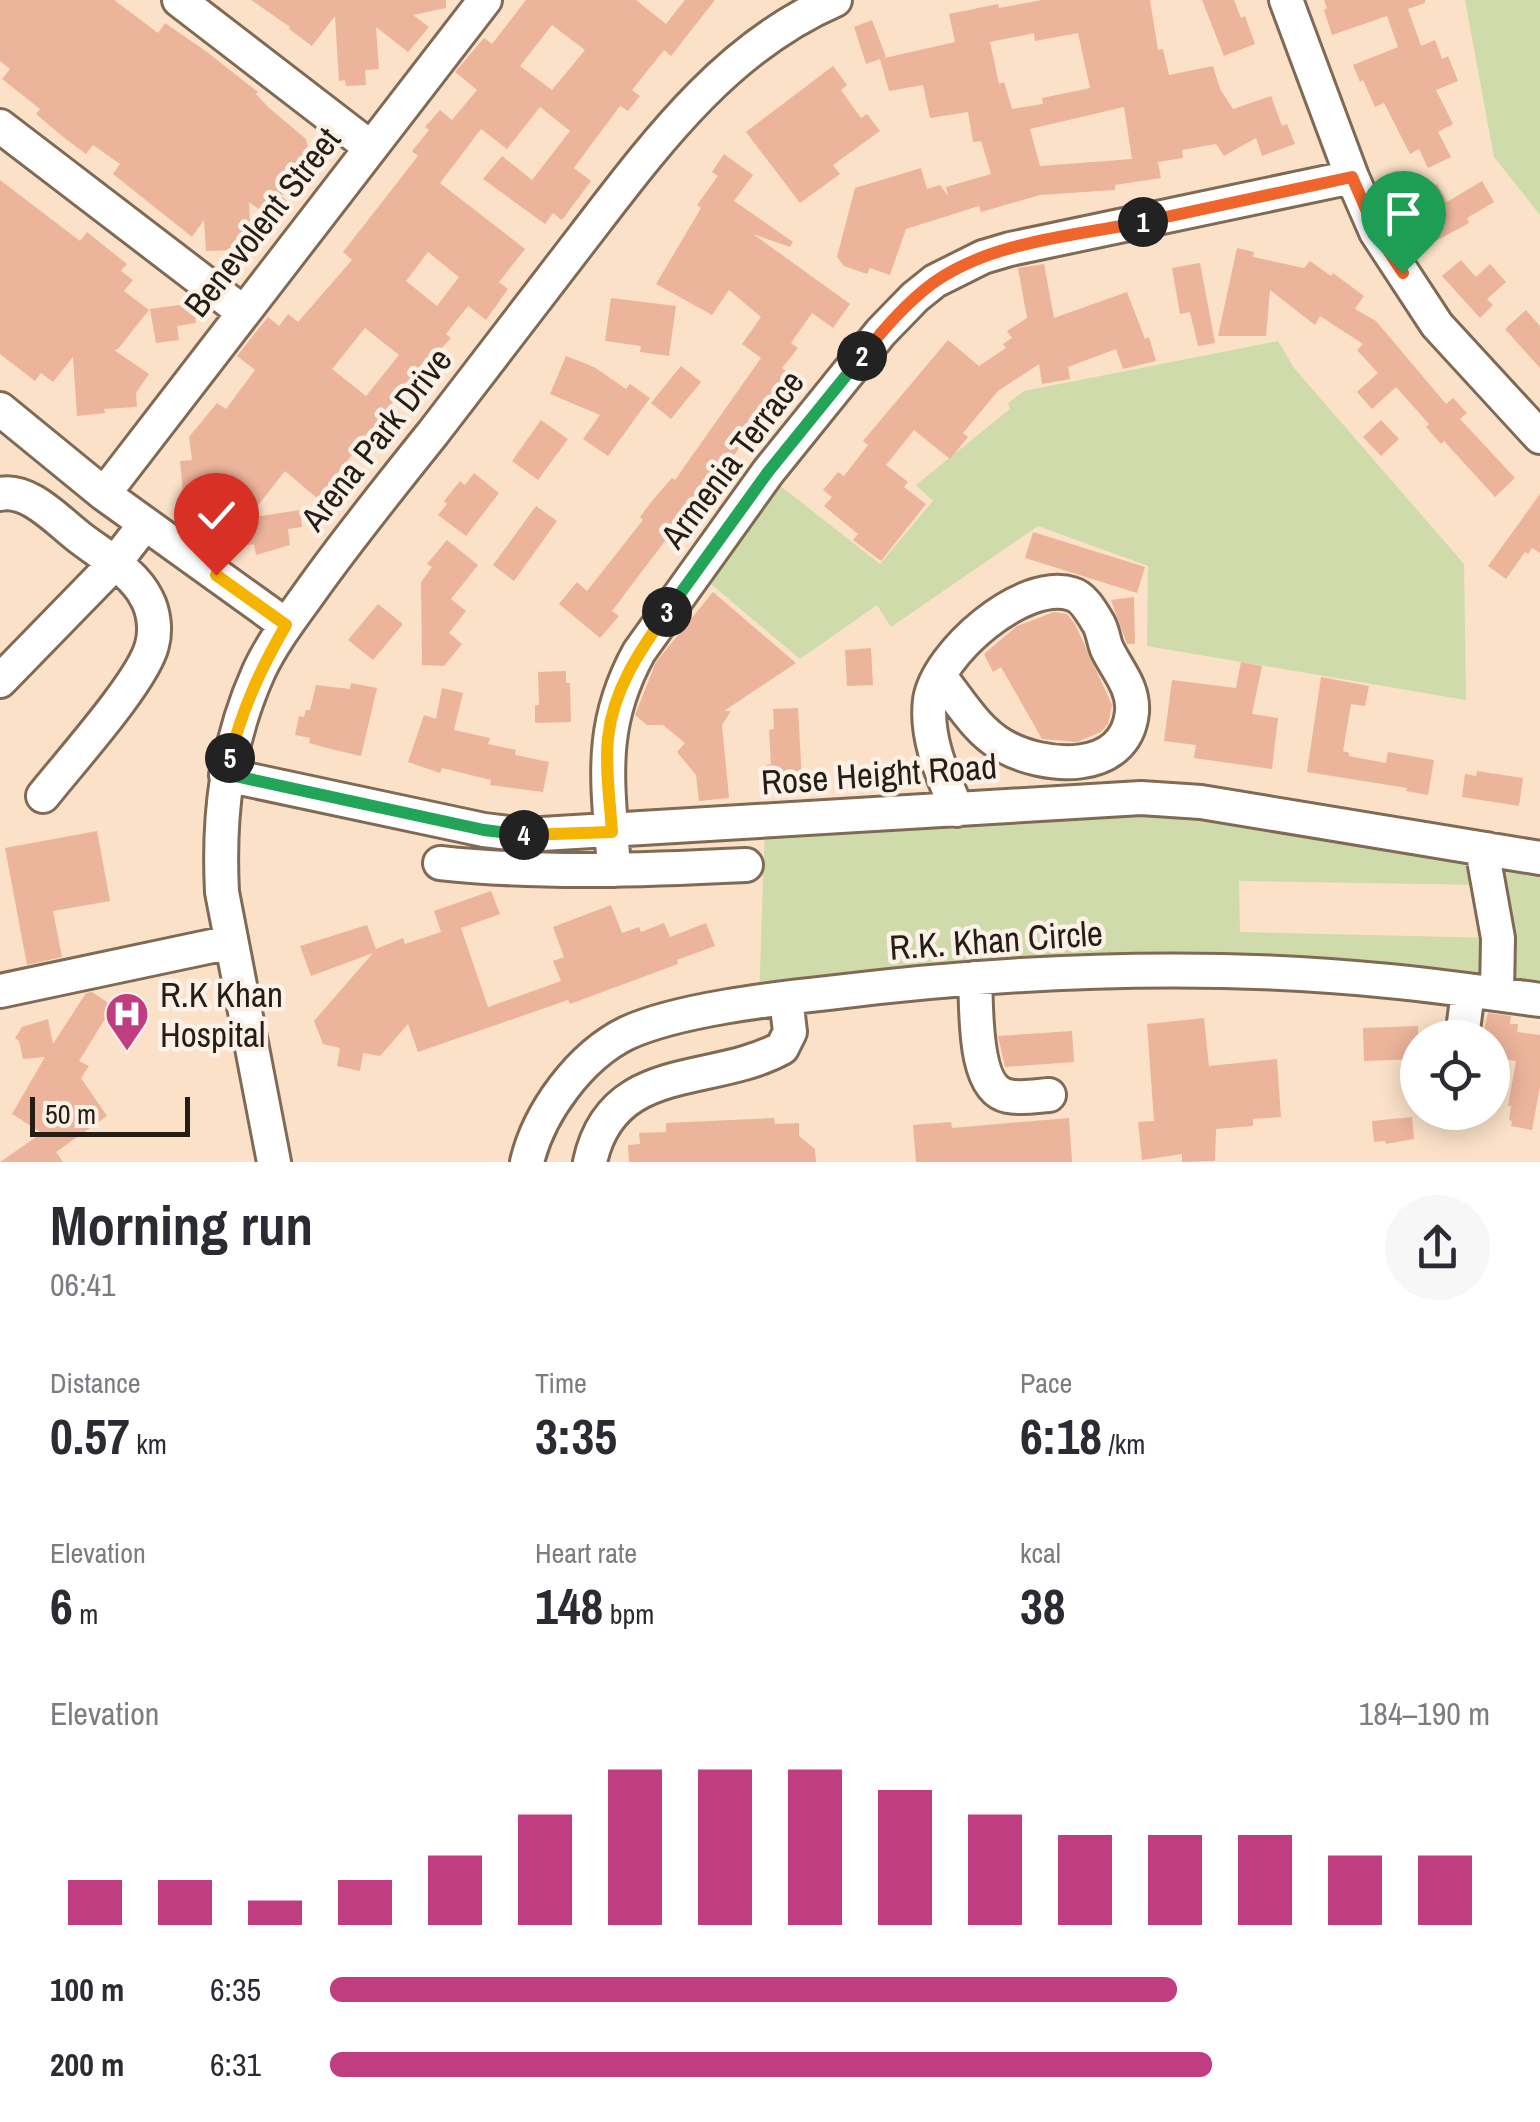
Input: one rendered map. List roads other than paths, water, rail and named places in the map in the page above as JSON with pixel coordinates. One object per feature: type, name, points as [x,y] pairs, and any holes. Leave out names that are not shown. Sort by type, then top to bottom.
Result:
[{"type":"street","points":[[178,0],[370,147]]},
{"type":"street","name":"Benevolent Street","points":[[104,494],[485,0]]},
{"type":"street","points":[[1286,0],[1376,232],[1438,325],[1540,437]]},
{"type":"street","name":"Arena Park Drive","points":[[274,1162],[222,892],[220,855],[226,774],[239,722],[260,668],[342,548],[670,127],[745,56],[816,4]]},
{"type":"street","points":[[0,126],[243,312]]},
{"type":"street","name":"Armenia Terrace","points":[[614,870],[608,740],[624,680],[639,652],[768,472],[915,297],[957,268],[1010,249],[1352,177]]},
{"type":"street","points":[[0,409],[104,494],[286,625]]},
{"type":"street","points":[[0,494],[10,492],[31,500],[135,580],[154,620],[152,646],[137,676],[43,796]]},
{"type":"street","points":[[0,681],[114,564],[145,524]]},
{"type":"street","points":[[941,678],[983,730],[999,743],[1015,752],[1050,760],[1081,763],[1106,753],[1124,735],[1132,715],[1126,678],[1106,646],[1100,624],[1081,598],[1068,592],[1026,600],[994,618],[963,644],[941,678],[930,696],[931,734],[957,810]]},
{"type":"street","name":"Rose Height Road","points":[[226,774],[484,830],[524,835],[1141,798],[1201,802],[1540,858]]},
{"type":"street","points":[[1470,1020],[1483,992],[1498,938],[1484,860],[1486,848]]},
{"type":"street","points":[[440,863],[492,869],[614,870],[746,865]]},
{"type":"street","points":[[0,1003],[0,990],[90,956],[232,942]]},
{"type":"street","name":"R.K. Khan Circle","points":[[527,1162],[559,1095],[589,1061],[627,1034],[664,1021],[786,998],[975,978],[1191,971],[1388,980],[1540,1000]]},
{"type":"street","points":[[975,978],[981,1061],[988,1082],[1006,1096],[1049,1095]]},
{"type":"street","points":[[590,1162],[600,1127],[635,1094],[662,1082],[752,1062],[782,1048],[790,1032],[786,998]]},
{"type":"place","name":"R.K Khan Hospital","points":[[127,1052]]}]
